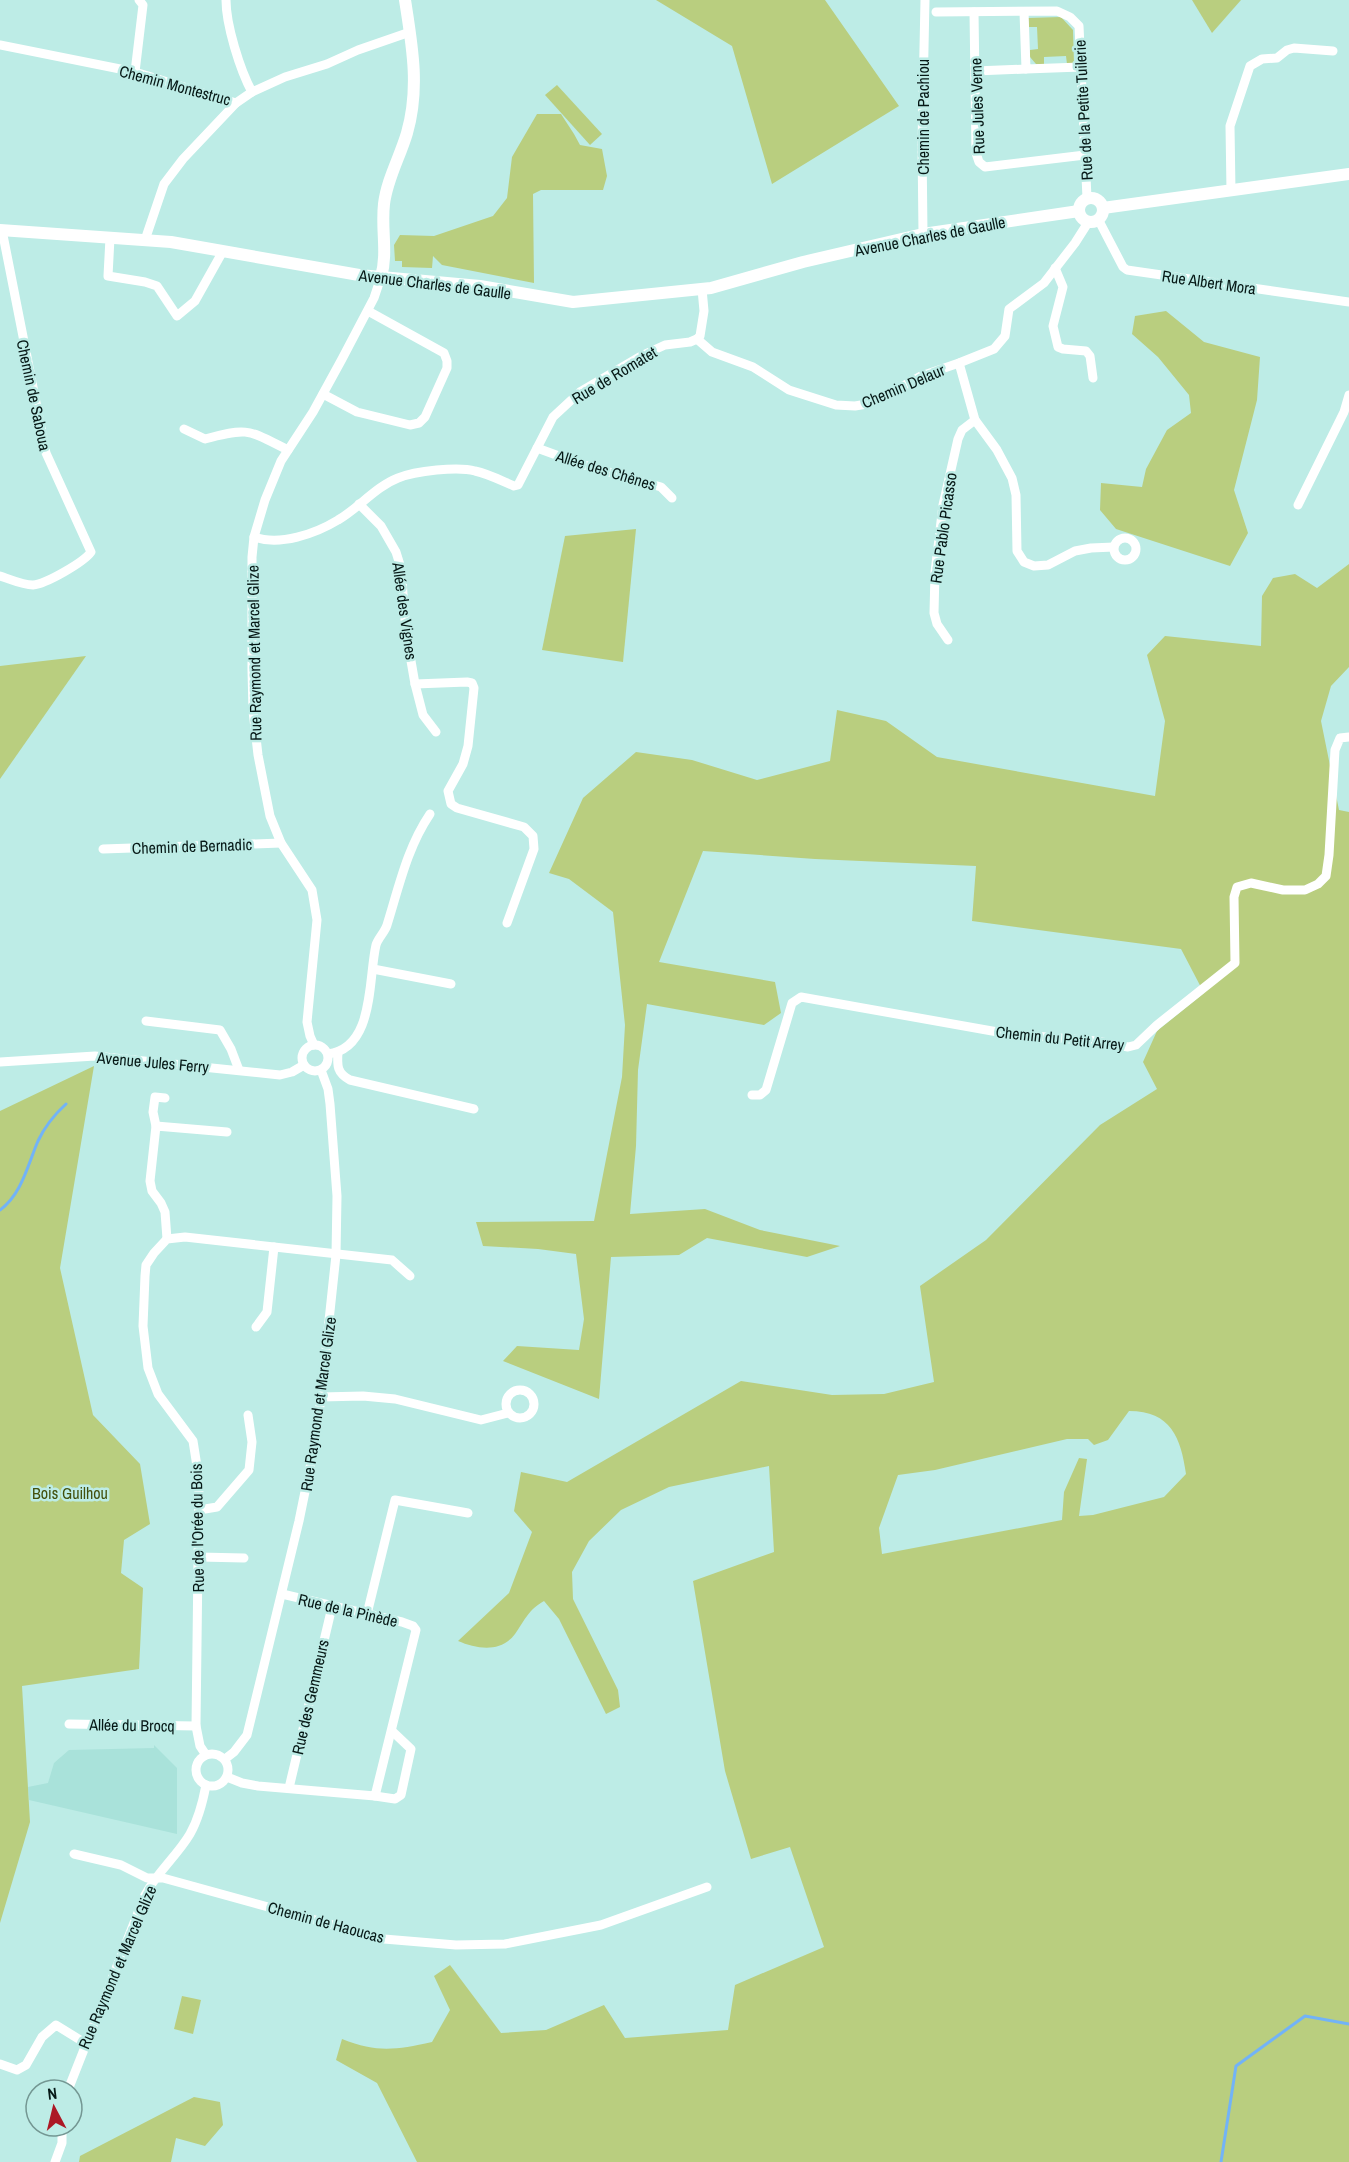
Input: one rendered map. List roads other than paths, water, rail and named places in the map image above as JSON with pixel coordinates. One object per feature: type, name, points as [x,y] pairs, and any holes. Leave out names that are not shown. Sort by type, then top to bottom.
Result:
[{"type":"street","points":[[135,72],[144,5],[139,0]]},
{"type":"street","points":[[226,0],[226,11],[237,52],[252,92]]},
{"type":"street","points":[[381,277],[385,257],[384,212],[387,188],[406,135],[415,92],[405,0]]},
{"type":"street","name":"Chemin de Pachiou","points":[[923,234],[925,0]]},
{"type":"street","name":"Rue de la Petite Tuilerie","points":[[936,12],[1057,11],[1070,17],[1079,26],[1087,198]]},
{"type":"street","name":"Rue Jules Verne","points":[[974,12],[976,153],[979,162],[985,167],[1086,155]]},
{"type":"street","points":[[1024,12],[1026,69]]},
{"type":"street","name":"Chemin Montestruc","points":[[0,45],[135,72],[236,103],[252,92],[285,76],[327,64],[358,50],[410,32]]},
{"type":"street","points":[[1231,191],[1230,126],[1250,66],[1262,59],[1277,58],[1287,50],[1294,48],[1332,51]]},
{"type":"street","points":[[975,71],[1081,67]]},
{"type":"street","points":[[145,240],[164,184],[183,159],[236,103]]},
{"type":"street","points":[[1096,216],[1097,199],[1087,198],[1083,201],[1079,211],[1082,218],[1096,216],[1231,191],[1349,174]]},
{"type":"street","name":"Avenue Charles de Gaulle","points":[[1,230],[171,242],[359,275],[480,286],[573,302],[702,289],[803,262],[923,234],[1079,211]]},
{"type":"street","name":"Chemin Delaur","points":[[697,339],[712,352],[753,367],[789,390],[836,405],[867,404],[921,376],[993,349],[1005,336],[1009,309],[1044,283],[1096,216]]},
{"type":"street","name":"Rue Albert Mora","points":[[1096,216],[1123,267],[1127,270],[1349,302]]},
{"type":"street","name":"Chemin de Saboua","points":[[0,576],[31,585],[37,584],[86,559],[92,552],[46,453],[1,230]]},
{"type":"street","points":[[110,238],[108,276],[157,286],[177,316],[195,301],[223,251]]},
{"type":"street","points":[[1055,268],[1063,286],[1053,326],[1058,347],[1063,350],[1086,351],[1090,356],[1093,378]]},
{"type":"street","name":"Rue Raymond et Marcel Glize","points":[[314,1045],[307,1022],[317,920],[316,908],[307,882],[281,843],[270,816],[254,730],[252,589],[254,537],[274,475],[323,394],[368,311],[381,277]]},
{"type":"street","points":[[697,339],[700,336],[704,311],[702,289]]},
{"type":"street","points":[[323,394],[357,412],[410,425],[419,423],[425,417],[447,368],[444,353],[368,311]]},
{"type":"street","name":"Rue de Romatet","points":[[359,504],[388,482],[419,473],[460,469],[475,470],[514,486],[518,485],[552,417],[580,392],[643,355],[665,345],[697,339]]},
{"type":"street","points":[[959,363],[975,420],[997,450],[1012,478],[1016,495],[1017,551],[1024,562],[1034,566],[1048,565],[1075,551],[1114,547]]},
{"type":"street","points":[[1298,505],[1344,412],[1349,395]]},
{"type":"street","name":"Rue Pablo Picasso","points":[[948,640],[937,624],[934,613],[934,572],[943,505],[958,439],[962,430],[975,420]]},
{"type":"street","points":[[184,429],[205,439],[233,431],[251,432],[288,450]]},
{"type":"street","name":"Allée des Chênes","points":[[537,448],[581,464],[661,487],[672,498]]},
{"type":"street","points":[[254,537],[267,540],[295,538],[337,520],[359,504]]},
{"type":"street","name":"Allée des Vignes","points":[[359,504],[381,526],[396,552],[401,568],[406,632],[415,684],[423,715],[436,732]]},
{"type":"street","points":[[415,684],[472,683],[474,688],[468,746],[463,764],[448,791],[451,804],[457,808],[524,827],[533,836],[534,849],[507,923]]},
{"type":"street","name":"Chemin du Petit Arrey","points":[[752,1095],[760,1095],[766,1089],[792,1003],[801,997],[1010,1034],[1097,1041],[1128,1047],[1136,1045],[1235,963],[1234,897],[1237,887],[1251,883],[1283,891],[1305,890],[1318,884],[1326,876],[1335,750],[1340,738],[1349,737]]},
{"type":"street","points":[[328,1054],[338,1052],[349,1044],[364,1021],[377,943],[386,929],[403,868],[430,814]]},
{"type":"street","name":"Chemin de Bernadic","points":[[103,849],[281,843]]},
{"type":"street","points":[[373,969],[452,984]]},
{"type":"street","points":[[146,1022],[220,1030],[239,1070]]},
{"type":"street","points":[[314,1045],[322,1047],[328,1054],[327,1063],[321,1070],[311,1071],[304,1065],[303,1052],[314,1045]]},
{"type":"street","points":[[338,1052],[338,1069],[350,1080],[474,1109]]},
{"type":"street","name":"Avenue Jules Ferry","points":[[0,1062],[95,1056],[280,1075],[292,1072],[304,1065]]},
{"type":"street","name":"Rue Raymond et Marcel Glize","points":[[225,1759],[234,1752],[246,1735],[311,1469],[336,1255],[337,1196],[333,1136],[328,1089],[321,1070]]},
{"type":"street","points":[[165,1098],[155,1097],[153,1112],[156,1126],[150,1180],[152,1191],[165,1212],[166,1239],[185,1237],[392,1260],[410,1276]]},
{"type":"street","points":[[156,1126],[227,1132]]},
{"type":"street","name":"Rue de l'Orée du Bois","points":[[166,1239],[146,1265],[143,1326],[148,1368],[158,1394],[193,1441],[200,1479],[196,1725],[200,1746],[206,1755]]},
{"type":"street","points":[[256,1327],[267,1312],[274,1247]]},
{"type":"street","points":[[321,1397],[363,1396],[395,1399],[482,1420],[508,1413]]},
{"type":"street","points":[[199,1510],[217,1507],[249,1470],[252,1442],[248,1415]]},
{"type":"street","points":[[367,1614],[395,1500],[468,1513]]},
{"type":"street","points":[[199,1557],[244,1558]]},
{"type":"street","name":"Rue de la Pinède","points":[[282,1594],[402,1622],[414,1626],[416,1630],[375,1796]]},
{"type":"street","name":"Rue des Gemmeurs","points":[[288,1788],[332,1607]]},
{"type":"street","name":"Allée du Brocq","points":[[69,1724],[196,1725]]},
{"type":"street","points":[[227,1777],[242,1783],[395,1799],[401,1795],[411,1749],[392,1731]]},
{"type":"street","points":[[215,1754],[225,1759],[228,1766],[227,1777],[218,1785],[206,1785],[201,1782],[196,1772],[198,1762],[206,1755],[215,1754]]},
{"type":"street","name":"Rue Raymond et Marcel Glize","points":[[72,2078],[142,1902],[155,1877],[189,1836],[197,1818],[206,1785]]},
{"type":"street","name":"Chemin de Haoucas","points":[[74,1854],[121,1865],[147,1878],[155,1877],[384,1940],[417,1940],[456,1945],[506,1944],[601,1925],[707,1887]]},
{"type":"street","points":[[0,2064],[17,2070],[26,2065],[42,2037],[56,2025],[85,2043]]},
{"type":"street","points":[[55,2162],[62,2138]]},
{"type":"waterway","points":[[0,1210],[14,1196],[19,1187],[44,1130],[66,1104]]},
{"type":"waterway","points":[[1221,2162],[1236,2066],[1305,2016],[1349,2024]]},
{"type":"park label","name":"Bois Guilhou","points":[[70,1493]]}]
